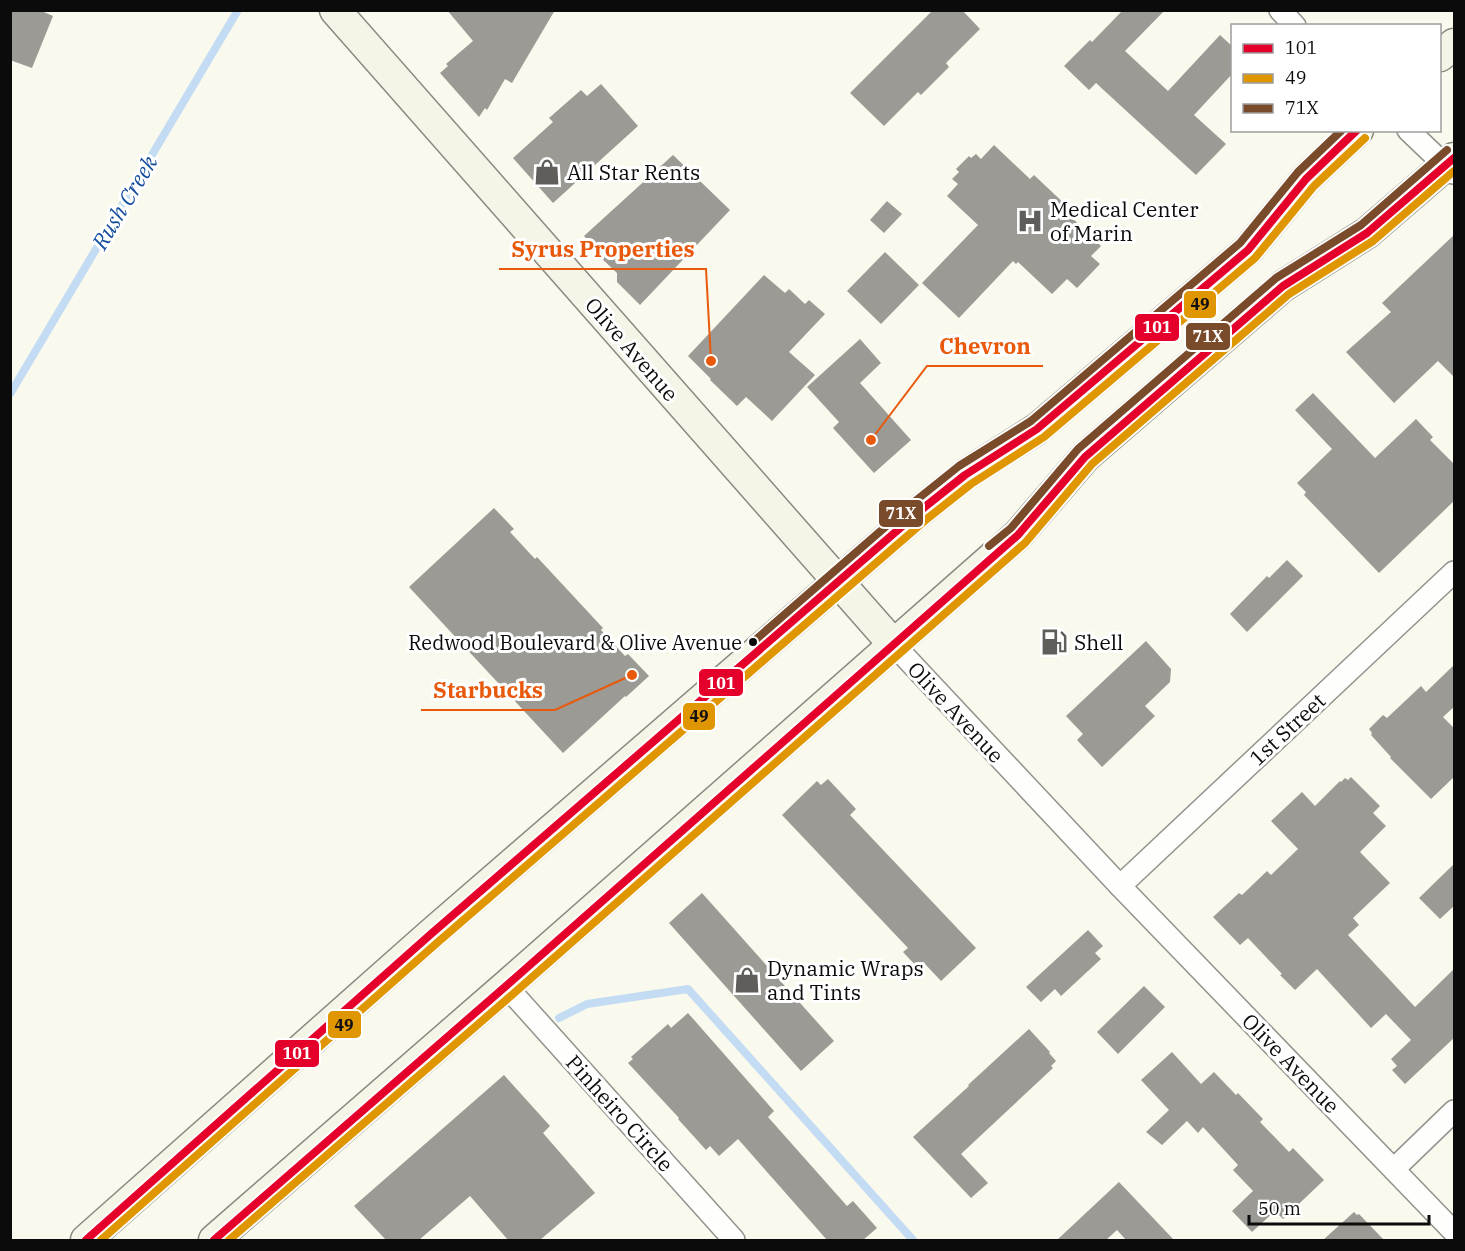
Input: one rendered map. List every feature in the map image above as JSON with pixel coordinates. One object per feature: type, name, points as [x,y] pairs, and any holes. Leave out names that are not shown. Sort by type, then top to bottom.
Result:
[{"type":"main road","name":"Olive Avenue","points":[[335,10],[894,645]]},
{"type":"main road","points":[[1441,55],[1455,44]]},
{"type":"main road","points":[[86,1240],[431,934],[921,510],[965,475],[1037,429],[1248,250],[1306,179],[1356,132]]},
{"type":"main road","points":[[214,1240],[1018,535],[1085,457],[1283,286],[1367,233],[1451,166]]},
{"type":"street","points":[[1280,10],[1293,24]]},
{"type":"street","points":[[1410,132],[1451,166]]},
{"type":"street","name":"1st Street","points":[[1120,886],[1455,572]]},
{"type":"street","name":"Olive Avenue","points":[[894,645],[1120,886],[1455,1232]]},
{"type":"street","name":"Pinheiro Circle","points":[[506,986],[734,1240]]},
{"type":"street","points":[[1394,1169],[1455,1111]]},
{"type":"building","points":[[10,10],[39,10],[53,16],[32,68],[10,60]]},
{"type":"building","points":[[447,10],[555,10],[512,83],[505,79],[487,110],[485,108],[479,117],[440,73],[448,66],[446,64],[473,41]]},
{"type":"building","points":[[933,10],[962,10],[980,29],[946,63],[949,67],[921,95],[918,92],[884,126],[850,93]]},
{"type":"building","points":[[1123,10],[1165,10],[1125,51],[1168,91],[1220,35],[1231,45],[1231,75],[1194,115],[1226,144],[1196,175],[1096,83],[1089,90],[1064,66],[1090,40],[1092,42]]},
{"type":"building","points":[[601,84],[638,126],[553,203],[513,158],[553,122],[549,118],[581,90],[587,96]]},
{"type":"building","points":[[994,145],[1030,179],[1034,175],[1069,208],[1066,212],[1101,246],[1091,256],[1100,264],[1077,288],[1067,279],[1052,294],[1018,262],[1016,264],[1013,261],[959,318],[922,283],[978,225],[947,196],[958,184],[952,179],[959,172],[956,169],[969,156],[971,158],[976,154],[981,159]]},
{"type":"building","points":[[673,155],[730,210],[640,305],[617,282],[617,273],[597,254],[599,252],[584,236]]},
{"type":"building","points":[[887,201],[902,214],[884,233],[870,220]]},
{"type":"building","points":[[1455,234],[1455,378],[1438,361],[1394,403],[1346,352],[1391,312],[1382,303]]},
{"type":"building","points":[[885,252],[919,285],[881,324],[847,291]]},
{"type":"building","points":[[764,275],[785,293],[789,289],[805,304],[809,300],[825,314],[789,352],[815,375],[772,421],[746,397],[737,406],[688,356]]},
{"type":"building","points":[[860,339],[881,363],[860,383],[911,440],[874,473],[833,428],[839,422],[807,387]]},
{"type":"building","points":[[1313,393],[1375,458],[1416,419],[1433,437],[1430,440],[1455,465],[1455,500],[1379,573],[1304,495],[1306,492],[1297,483],[1332,449],[1295,410]]},
{"type":"building","points":[[494,508],[514,529],[510,532],[535,559],[537,557],[603,628],[601,630],[625,656],[628,654],[649,676],[563,753],[409,587]]},
{"type":"building","points":[[1287,560],[1303,576],[1247,632],[1230,614],[1267,576],[1269,578]]},
{"type":"building","points":[[1146,641],[1171,669],[1170,682],[1145,706],[1155,716],[1102,767],[1077,740],[1083,734],[1066,716]]},
{"type":"building","points":[[1455,664],[1455,706],[1443,717],[1455,729],[1455,776],[1431,799],[1390,758],[1371,735],[1369,729],[1383,715],[1387,718],[1421,686],[1426,692]]},
{"type":"building","points":[[1351,777],[1380,806],[1373,813],[1386,826],[1360,852],[1390,883],[1353,918],[1359,925],[1348,935],[1415,1007],[1455,968],[1455,1037],[1405,1084],[1392,1070],[1397,1066],[1391,1059],[1411,1040],[1386,1014],[1371,1028],[1317,969],[1295,990],[1248,938],[1240,945],[1213,917],[1239,893],[1242,895],[1267,871],[1271,875],[1298,849],[1271,821],[1302,792],[1315,806],[1340,781]]},
{"type":"building","points":[[828,779],[856,809],[850,815],[976,948],[941,981],[925,964],[919,969],[903,952],[908,948],[782,815],[817,781],[821,785]]},
{"type":"building","points":[[1455,863],[1455,905],[1440,919],[1419,898]]},
{"type":"building","points":[[702,893],[834,1041],[801,1071],[669,923]]},
{"type":"building","points":[[1088,930],[1103,946],[1095,953],[1101,959],[1061,996],[1055,989],[1041,1002],[1026,987]]},
{"type":"building","points":[[1144,986],[1165,1007],[1118,1054],[1097,1032]]},
{"type":"building","points":[[688,1013],[774,1111],[768,1117],[847,1206],[853,1201],[877,1228],[863,1240],[827,1240],[738,1139],[719,1156],[710,1146],[706,1150],[628,1063],[633,1059],[631,1057],[668,1024],[671,1028]]},
{"type":"building","points":[[1029,1029],[1056,1061],[1051,1066],[1053,1068],[961,1154],[988,1183],[971,1198],[913,1137]]},
{"type":"building","points":[[1172,1052],[1201,1084],[1214,1072],[1263,1119],[1260,1122],[1289,1152],[1293,1148],[1324,1180],[1283,1219],[1275,1211],[1252,1232],[1232,1211],[1253,1191],[1233,1170],[1238,1165],[1203,1127],[1198,1133],[1187,1121],[1162,1145],[1146,1132],[1169,1110],[1141,1080]]},
{"type":"building","points":[[504,1075],[550,1126],[543,1133],[595,1193],[540,1240],[508,1240],[470,1196],[419,1240],[386,1240],[354,1206]]},
{"type":"building","points":[[1119,1182],[1174,1240],[1126,1240],[1117,1230],[1106,1240],[1057,1240]]},
{"type":"building","points":[[1354,1212],[1359,1214],[1384,1240],[1323,1240]]},
{"type":"waterway","name":"Rush Creek","points":[[10,394],[238,10]]},
{"type":"waterway","points":[[559,1018],[587,1004],[688,989],[913,1240]]},
{"type":"transit line","name":"71X","points":[[753,642],[914,502],[959,466],[1031,421],[1240,243],[1298,172],[1340,132]]},
{"type":"transit line","name":"101","points":[[86,1240],[431,934],[921,510],[965,475],[1037,429],[1248,250],[1306,179],[1355,132]]},
{"type":"transit line","name":"49","points":[[101,1240],[438,942],[928,518],[971,484],[1044,437],[1255,258],[1314,186],[1365,138]]},
{"type":"transit line","name":"71X","points":[[989,546],[1011,528],[1078,449],[1276,278],[1361,225],[1447,150]]},
{"type":"transit line","name":"101","points":[[214,1240],[1018,535],[1085,457],[1283,286],[1367,233],[1454,158]]},
{"type":"transit line","name":"49","points":[[229,1240],[513,994],[1025,543],[1092,464],[1289,294],[1373,241],[1454,171]]},
{"type":"place","name":"All Star Rents","points":[[547,172]]},
{"type":"place","name":"Medical Center of Marin","points":[[1030,221]]},
{"type":"place","name":"Syrus Properties","points":[[711,361]]},
{"type":"place","name":"Chevron","points":[[871,440]]},
{"type":"place","name":"Redwood Boulevard & Olive Avenue","points":[[753,642]]},
{"type":"place","name":"Shell","points":[[1054,642]]},
{"type":"place","name":"Starbucks","points":[[632,675]]},
{"type":"place","name":"Dynamic Wraps and Tints","points":[[747,980]]}]
